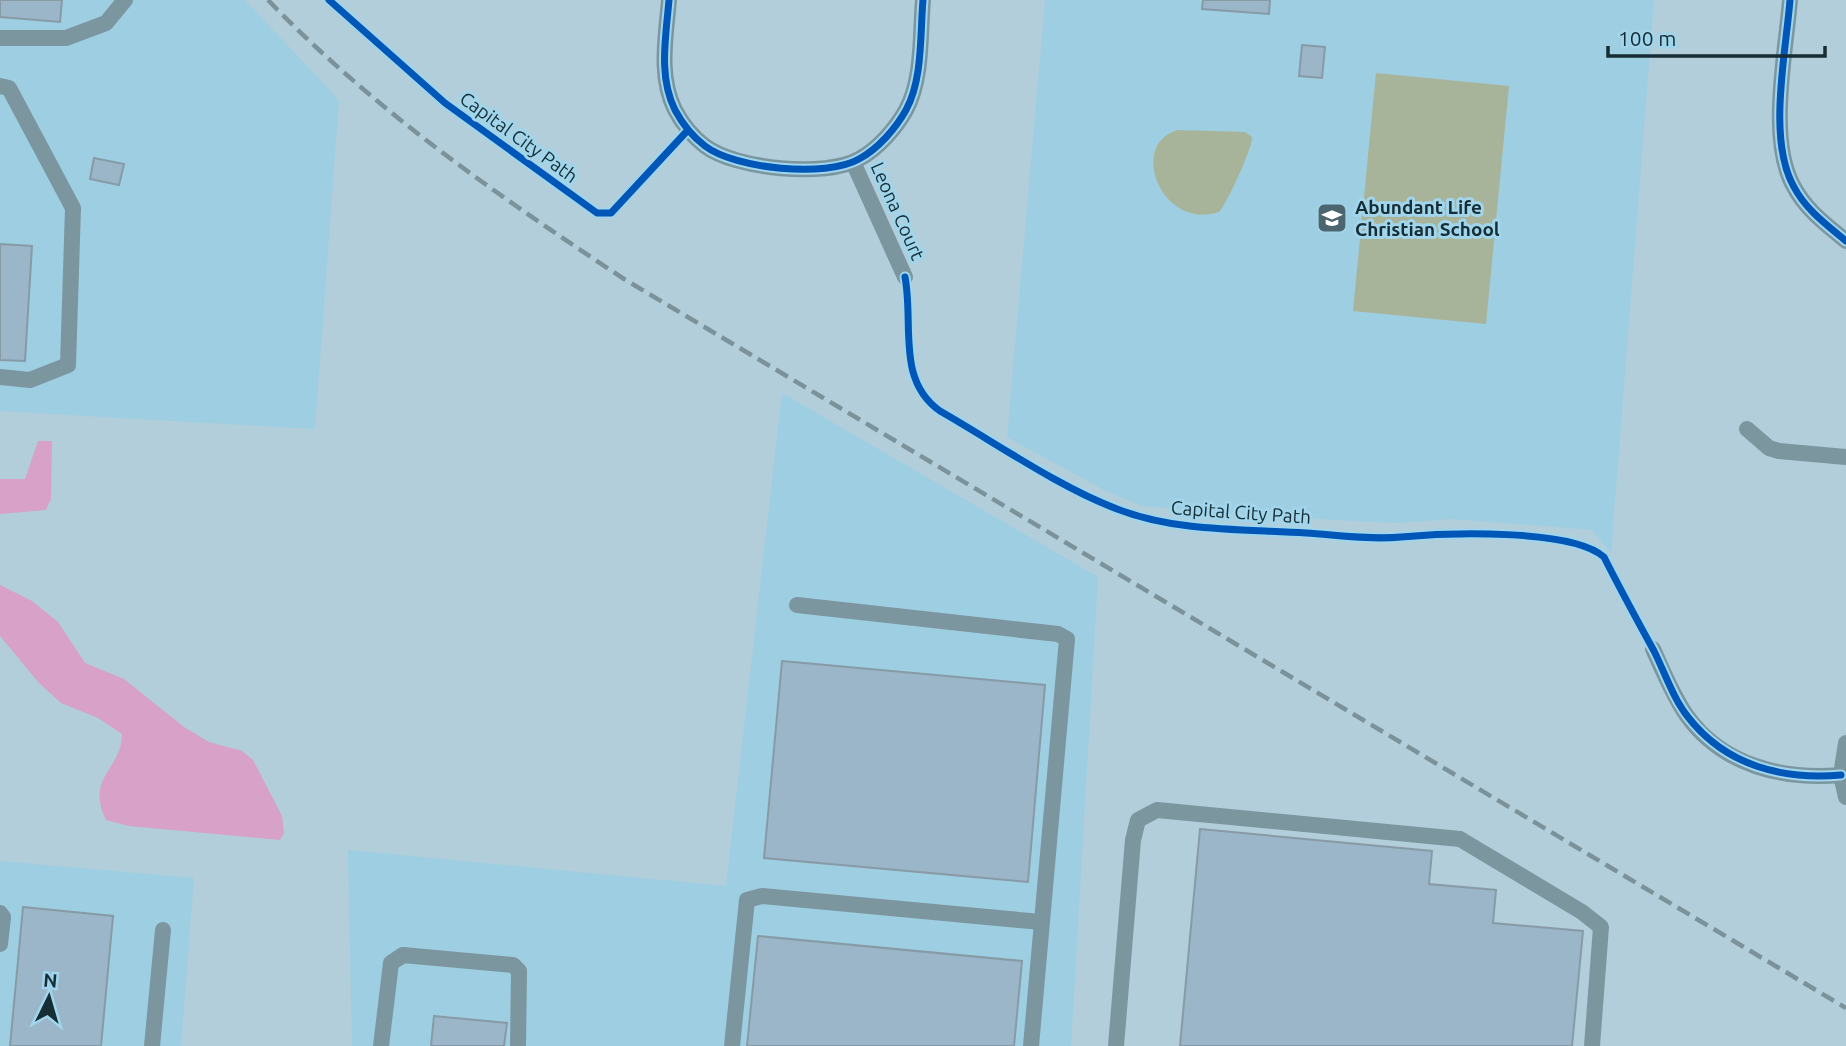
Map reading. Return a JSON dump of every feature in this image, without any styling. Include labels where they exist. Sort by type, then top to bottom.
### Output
[{"type":"street","points":[[0,38],[66,38],[106,23],[125,0]]},
{"type":"street","points":[[669,0],[664,59],[666,87],[688,130],[707,148],[736,160],[790,169],[816,169],[853,162],[884,140],[907,108],[916,79],[923,0]]},
{"type":"street","points":[[1790,0],[1781,127],[1782,153],[1793,186],[1811,212],[1846,241]]},
{"type":"street","points":[[0,86],[9,88],[73,208],[68,365],[30,380],[0,377]]},
{"type":"street","name":"Leona Court","points":[[853,162],[905,277]]},
{"type":"street","points":[[1747,429],[1769,448],[1779,451],[1846,457]]},
{"type":"street","points":[[797,605],[1058,634],[1068,639],[1031,1046]]},
{"type":"street","points":[[1653,649],[1688,717],[1727,752],[1760,768],[1782,774],[1805,778],[1841,775]]},
{"type":"street","points":[[1846,743],[1841,775],[1846,797]]},
{"type":"street","points":[[1116,1046],[1133,840],[1138,820],[1157,810],[1460,839],[1582,912],[1601,927],[1592,1046]]},
{"type":"street","points":[[732,1046],[747,900],[762,896],[1041,922]]},
{"type":"street","points":[[0,913],[3,917],[0,944]]},
{"type":"street","points":[[152,1046],[163,930]]},
{"type":"street","points":[[381,1046],[387,976],[390,964],[403,956],[513,965],[519,971],[518,1046]]},
{"type":"shaded area","points":[[0,0],[245,0],[339,100],[315,429],[0,411]]},
{"type":"shaded area","name":"Abundant Life Christian School","points":[[1045,0],[1654,0],[1611,553],[1592,530],[1453,519],[1397,523],[1334,520],[1142,506],[1106,491],[1007,437]]},
{"type":"shaded area","points":[[782,393],[1098,577],[1071,1046],[352,1046],[348,850],[726,886]]},
{"type":"shaded area","points":[[38,441],[52,441],[51,499],[46,510],[0,514],[0,479],[25,479]]},
{"type":"shaded area","points":[[0,585],[32,601],[58,622],[85,663],[124,679],[184,727],[209,742],[242,751],[253,760],[282,816],[284,833],[280,840],[129,826],[106,820],[100,793],[106,774],[117,756],[122,734],[98,718],[61,703],[39,683],[0,636]]},
{"type":"shaded area","points":[[0,861],[194,878],[181,1046],[0,1046]]},
{"type":"green space","points":[[1376,73],[1509,86],[1486,324],[1353,311]]},
{"type":"green space","points":[[1178,130],[1245,132],[1252,137],[1239,175],[1219,212],[1199,215],[1181,209],[1168,198],[1158,183],[1154,167],[1155,151],[1163,138]]},
{"type":"building","points":[[0,0],[62,0],[60,22],[0,17]]},
{"type":"building","points":[[1203,0],[1270,0],[1269,14],[1202,9]]},
{"type":"building","points":[[1302,45],[1325,47],[1322,78],[1299,76]]},
{"type":"building","points":[[94,158],[124,164],[119,185],[90,179]]},
{"type":"building","points":[[0,244],[32,246],[25,361],[0,360]]},
{"type":"building","points":[[782,661],[1045,685],[1028,882],[764,858]]},
{"type":"building","points":[[1200,829],[1432,851],[1429,884],[1496,890],[1493,923],[1583,931],[1572,1046],[1180,1046]]},
{"type":"building","points":[[23,907],[113,916],[101,1046],[10,1046]]},
{"type":"building","points":[[758,936],[1022,961],[1014,1046],[747,1046]]},
{"type":"building","points":[[434,1016],[507,1023],[504,1046],[431,1046]]},
{"type":"railway","points":[[268,0],[350,78],[438,149],[624,279],[1846,1008]]},
{"type":"cycle path","name":"Capital City Path","points":[[329,0],[445,103],[597,213],[611,213],[688,130]]},
{"type":"cycle path","points":[[669,0],[664,56],[666,84],[675,110],[688,130],[705,146],[719,154],[758,165],[804,169],[844,165],[859,159],[880,144],[897,124],[906,110],[915,85],[920,56],[923,0]]},
{"type":"cycle path","points":[[1790,0],[1780,95],[1781,145],[1786,168],[1805,203],[1817,217],[1846,241]]},
{"type":"cycle path","name":"Capital City Path","points":[[905,277],[912,368],[917,384],[926,398],[940,411],[1072,488],[1117,509],[1186,526],[1377,538],[1447,534],[1507,535],[1565,541],[1588,548],[1604,557],[1678,702],[1703,734],[1738,758],[1777,772],[1841,775]]},
{"type":"place","name":"Abundant Life Christian School","points":[[1332,218]]}]
